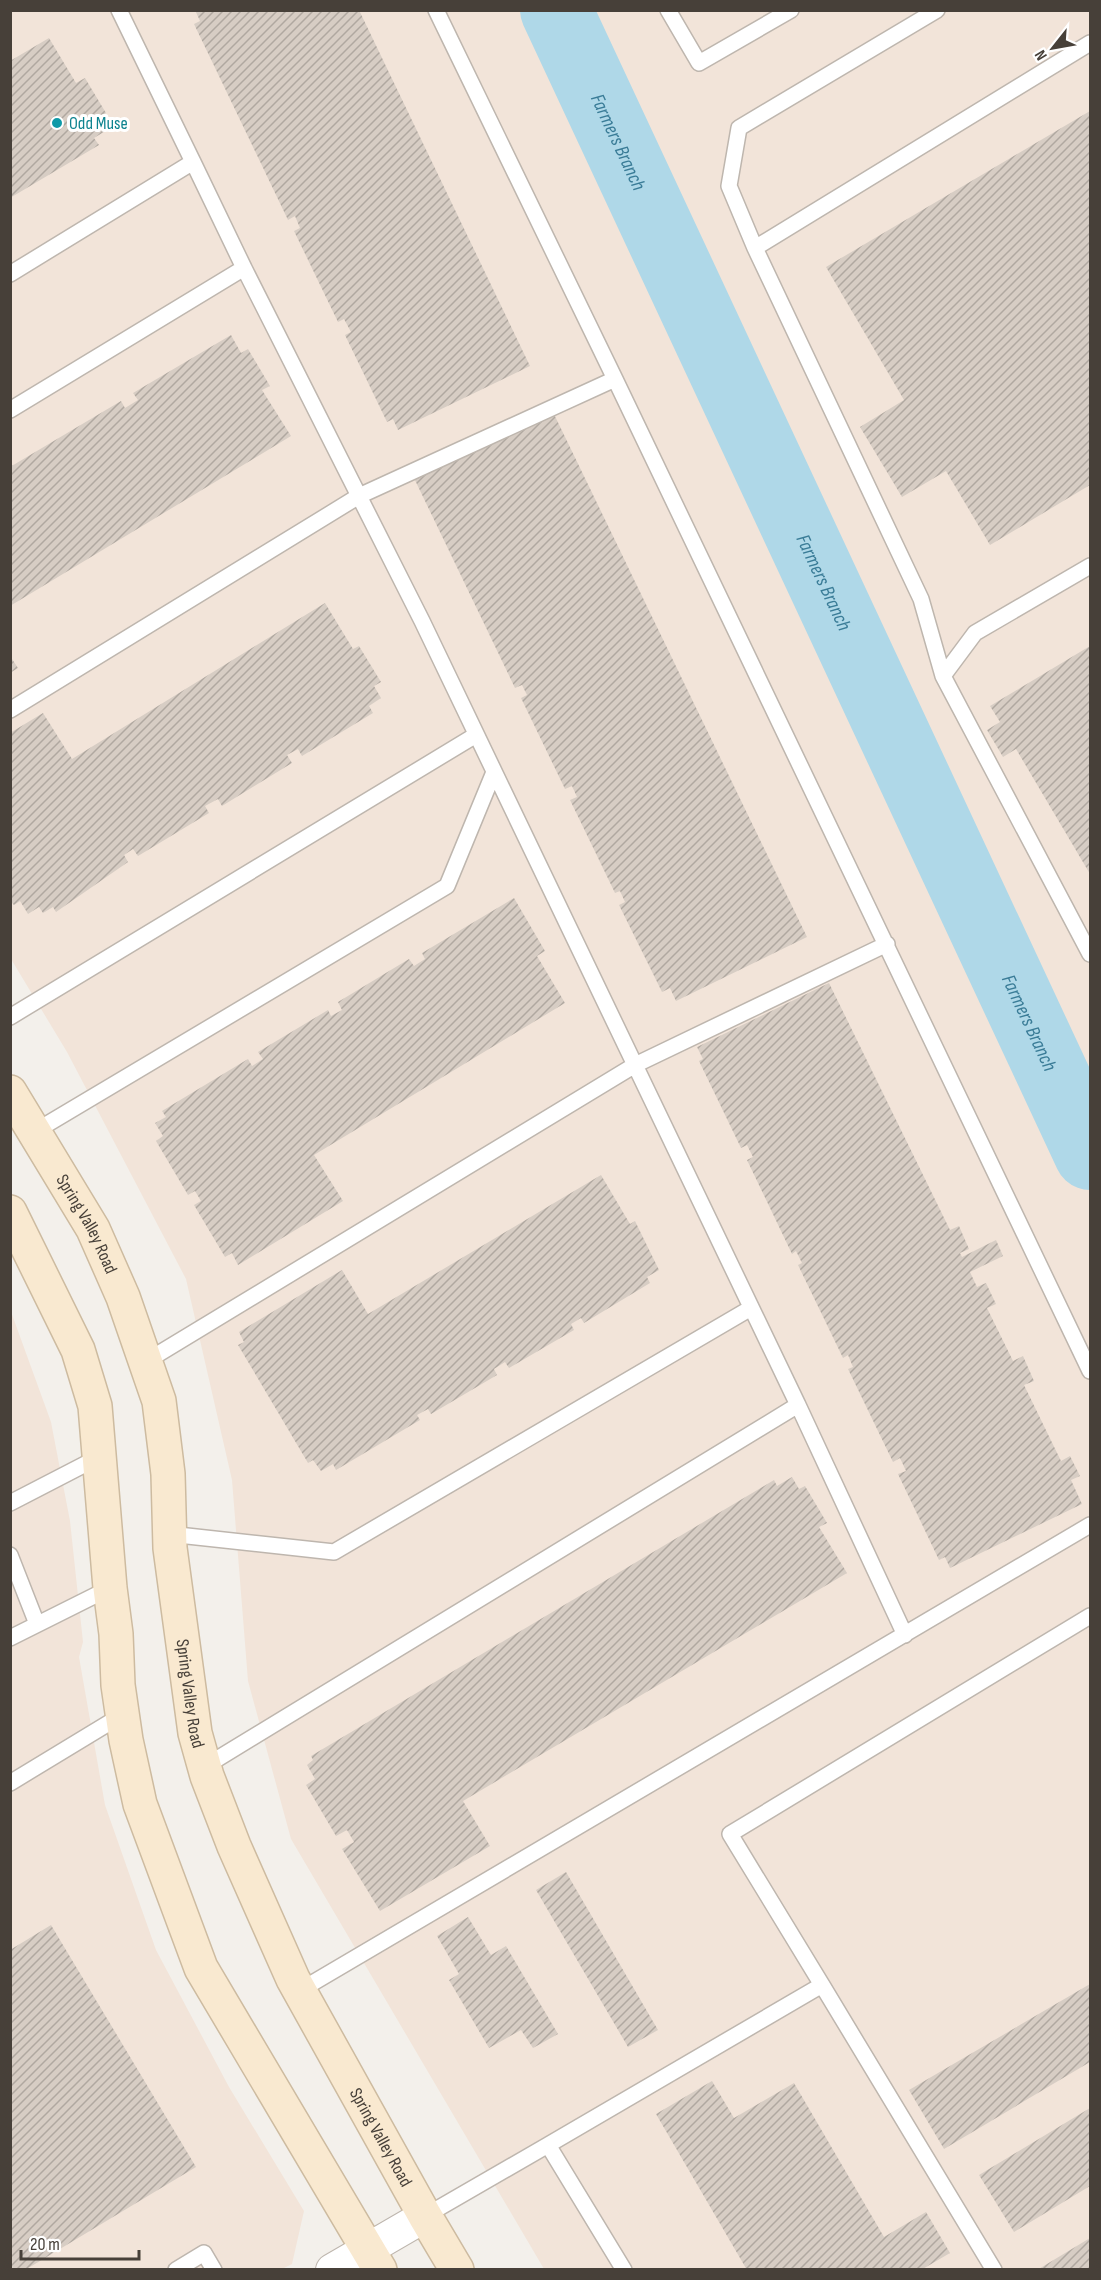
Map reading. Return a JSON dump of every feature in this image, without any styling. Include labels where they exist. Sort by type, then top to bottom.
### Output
[{"type":"main road","name":"Spring Valley Road","points":[[10,1092],[93,1229],[123,1297],[159,1401],[168,1474],[170,1548],[195,1733],[204,1767],[234,1846],[299,1991],[457,2270]]},
{"type":"main road","points":[[10,1212],[78,1350],[95,1406],[116,1635],[118,1685],[140,1804],[201,1968],[374,2259]]},
{"type":"street","points":[[332,2270],[374,2259],[425,2216]]},
{"type":"lane","points":[[119,10],[494,772],[798,1405],[905,1635]]},
{"type":"lane","points":[[435,10],[887,944],[1090,1371]]},
{"type":"lane","points":[[668,10],[699,63],[791,10]]},
{"type":"lane","points":[[937,10],[739,128],[729,186],[921,599],[944,676],[1090,954]]},
{"type":"lane","points":[[756,248],[1090,43]]},
{"type":"lane","points":[[10,274],[193,162]]},
{"type":"lane","points":[[10,410],[244,267]]},
{"type":"lane","points":[[10,710],[359,496],[615,379]]},
{"type":"lane","points":[[944,676],[975,633],[1090,566]]},
{"type":"lane","points":[[10,1017],[476,735]]},
{"type":"lane","points":[[34,1132],[447,886],[494,772]]},
{"type":"lane","points":[[146,1362],[635,1065],[887,944]]},
{"type":"lane","points":[[170,1534],[334,1552],[751,1308]]},
{"type":"lane","points":[[204,1767],[798,1405]]},
{"type":"lane","points":[[10,1503],[99,1457]]},
{"type":"lane","points":[[299,1991],[1090,1525]]},
{"type":"lane","points":[[10,1556],[37,1623]]},
{"type":"lane","points":[[10,1638],[110,1588]]},
{"type":"lane","points":[[994,2270],[730,1834],[1090,1616]]},
{"type":"lane","points":[[10,1783],[122,1715]]},
{"type":"lane","points":[[425,2216],[822,1985]]},
{"type":"lane","points":[[549,2145],[624,2270]]},
{"type":"lane","points":[[176,2270],[204,2253],[214,2270]]},
{"type":"shaded area","points":[[11,11],[1090,11],[1090,2269],[544,2269],[291,1839],[248,1681],[232,1480],[186,1279],[67,1052],[11,959]]},
{"type":"shaded area","points":[[10,1309],[51,1422],[70,1521],[83,1642],[79,1657],[105,1805],[156,1950],[229,2087],[304,2211],[292,2264],[282,2269],[11,2269]]},
{"type":"building","points":[[195,10],[359,10],[530,366],[398,430],[393,419],[387,422],[345,335],[351,332],[344,319],[338,322],[294,231],[300,228],[295,216],[288,220],[194,24],[200,21]]},
{"type":"building","name":"Odd Muse","points":[[49,38],[76,83],[85,78],[106,113],[99,117],[107,130],[94,138],[99,145],[10,198],[10,61]]},
{"type":"building","points":[[1090,111],[1090,485],[990,545],[946,471],[902,497],[860,427],[904,400],[826,267]]},
{"type":"building","points":[[231,335],[241,353],[248,349],[270,386],[262,390],[291,436],[10,606],[10,467],[121,401],[125,408],[138,400],[133,393]]},
{"type":"building","points":[[552,410],[807,937],[676,1001],[670,988],[662,992],[619,905],[625,902],[620,891],[615,893],[570,800],[577,797],[572,786],[565,789],[521,698],[527,695],[522,685],[515,688],[413,476]]},
{"type":"building","points":[[325,603],[353,649],[359,646],[381,682],[374,686],[381,698],[369,706],[373,713],[302,756],[298,749],[287,755],[292,763],[222,806],[218,799],[205,806],[209,813],[138,856],[133,849],[124,855],[128,862],[56,912],[53,907],[43,913],[39,907],[28,914],[20,901],[14,905],[10,901],[10,733],[43,713],[72,759]]},
{"type":"building","points":[[1090,646],[1090,874],[1016,749],[1003,757],[987,730],[1000,722],[990,706]]},
{"type":"building","points":[[10,656],[18,668],[10,673]]},
{"type":"building","points":[[514,898],[545,951],[537,956],[565,1003],[314,1155],[343,1201],[238,1265],[232,1253],[225,1257],[194,1205],[201,1201],[195,1191],[188,1195],[156,1141],[163,1136],[155,1123],[166,1117],[162,1111],[248,1059],[252,1066],[263,1059],[258,1052],[328,1010],[331,1016],[342,1010],[338,1002],[409,959],[414,966],[425,959],[422,953]]},
{"type":"building","points":[[829,983],[950,1230],[959,1226],[969,1249],[960,1253],[962,1257],[996,1240],[1003,1256],[970,1272],[977,1287],[986,1283],[996,1304],[987,1308],[1013,1361],[1023,1356],[1034,1381],[1024,1385],[1061,1461],[1070,1456],[1080,1476],[1071,1480],[1082,1504],[950,1568],[945,1557],[939,1560],[898,1474],[906,1471],[900,1458],[893,1462],[848,1369],[853,1367],[848,1355],[843,1358],[798,1265],[802,1263],[796,1251],[792,1254],[747,1160],[753,1157],[747,1145],[741,1148],[699,1061],[703,1059],[697,1047]]},
{"type":"building","points":[[601,1175],[630,1224],[635,1221],[659,1270],[647,1277],[650,1283],[584,1323],[581,1318],[571,1324],[574,1330],[509,1368],[505,1362],[494,1369],[497,1375],[431,1414],[428,1409],[417,1415],[420,1420],[336,1470],[333,1464],[321,1471],[313,1460],[308,1463],[238,1345],[244,1342],[239,1332],[342,1270],[368,1314]]},
{"type":"building","points":[[792,1477],[799,1489],[805,1486],[827,1523],[819,1527],[847,1573],[463,1801],[490,1846],[380,1911],[342,1849],[354,1842],[347,1830],[336,1836],[306,1785],[315,1779],[307,1765],[313,1760],[311,1756],[774,1480],[777,1486]]},
{"type":"building","points":[[566,1872],[658,2030],[628,2047],[536,1890]]},
{"type":"building","points":[[468,1917],[491,1955],[506,1946],[558,2034],[533,2048],[521,2030],[489,2048],[449,1980],[459,1974],[437,1936]]},
{"type":"building","points":[[51,1925],[196,2167],[25,2270],[10,2270],[10,1950]]},
{"type":"building","points":[[1090,1984],[1090,2062],[944,2149],[909,2090]]},
{"type":"building","points":[[712,2081],[734,2118],[794,2083],[884,2237],[926,2212],[950,2253],[921,2270],[747,2270],[656,2114]]},
{"type":"building","points":[[1090,2108],[1090,2186],[1014,2232],[979,2175]]},
{"type":"building","points":[[1090,2238],[1090,2270],[1037,2270]]},
{"type":"waterway","name":"Farmers Branch","points":[[556,10],[1090,1154]]},
{"type":"place","name":"Odd Muse","points":[[57,123]]}]
